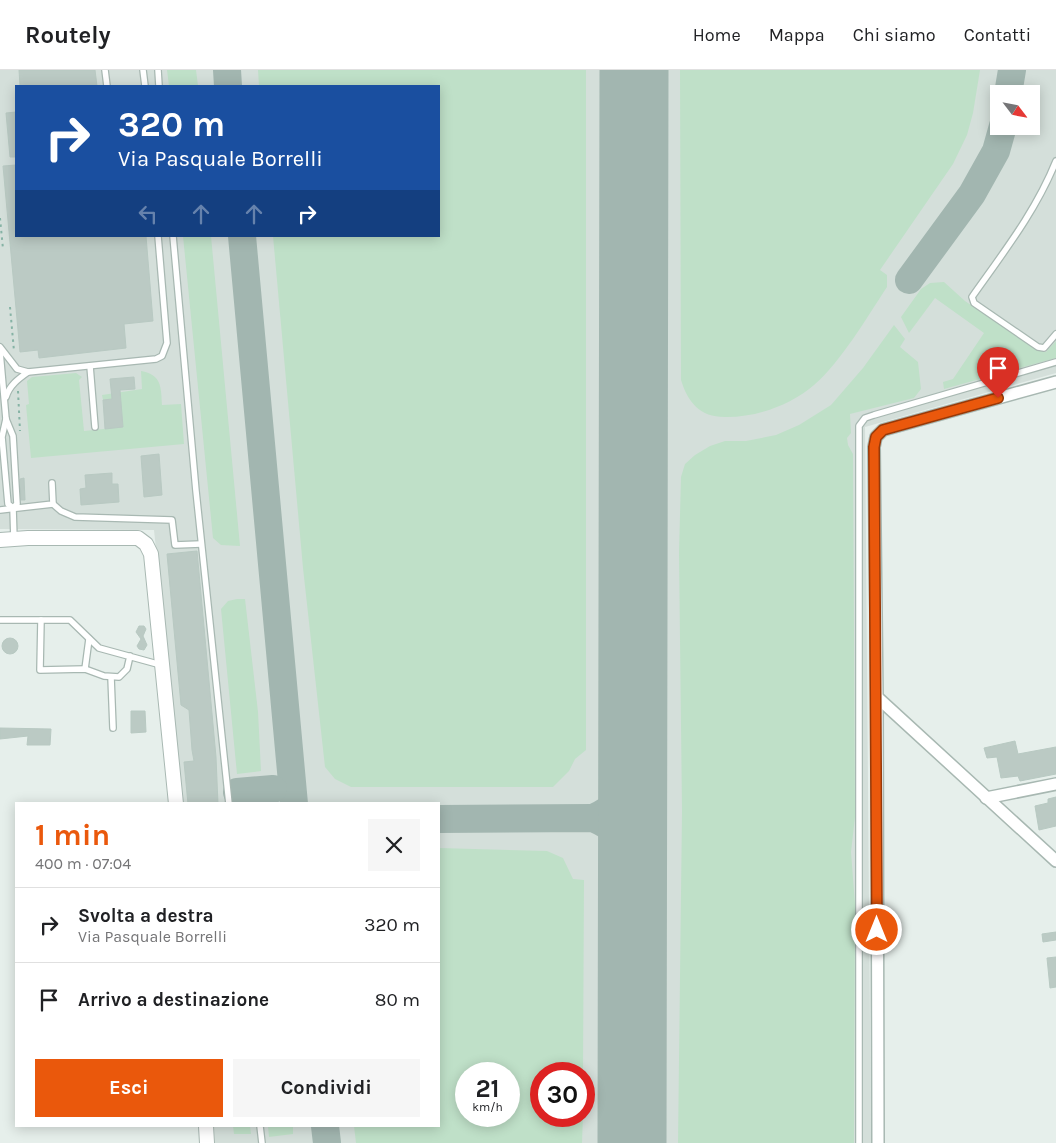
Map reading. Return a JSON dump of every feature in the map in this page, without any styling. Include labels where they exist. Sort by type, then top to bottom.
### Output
[{"type":"street","points":[[878,1143],[874,447],[876,437],[883,430],[1056,382]]},
{"type":"street","points":[[7,540],[138,538],[146,544],[151,554],[176,802]]},
{"type":"street","points":[[876,697],[1056,861]]},
{"type":"street","points":[[986,798],[1056,784]]},
{"type":"street","points":[[206,1127],[208,1143]]},
{"type":"lane","points":[[105,70],[107,85]]},
{"type":"lane","points":[[143,70],[145,85]]},
{"type":"lane","points":[[158,70],[159,85]]},
{"type":"lane","points":[[1056,161],[1033,209],[972,297],[974,303],[1041,348],[1048,346],[1056,334]]},
{"type":"lane","points":[[0,347],[18,369],[28,372],[156,359],[162,356],[167,343],[158,237]]},
{"type":"lane","points":[[173,237],[201,544],[229,802]]},
{"type":"lane","points":[[0,352],[6,420],[13,436],[17,504],[13,508],[7,540]]},
{"type":"lane","points":[[859,1143],[859,426],[865,418],[874,415],[1056,362]]},
{"type":"lane","points":[[90,366],[95,427]]},
{"type":"lane","points":[[4,402],[8,390],[17,379],[28,372]]},
{"type":"lane","points":[[6,420],[2,437],[8,504],[13,508]]},
{"type":"lane","points":[[52,484],[53,504],[61,511],[75,517],[172,520],[175,545],[201,544]]},
{"type":"lane","points":[[0,510],[53,504]]},
{"type":"lane","points":[[0,620],[70,620],[99,648],[161,665]]},
{"type":"lane","points":[[40,620],[40,670],[85,669],[104,676],[119,677],[127,670],[130,656]]},
{"type":"lane","points":[[85,669],[89,639]]},
{"type":"lane","points":[[111,677],[113,728]]},
{"type":"lane","points":[[260,1127],[262,1143]]},
{"type":"path","points":[[0,218],[3,249]]},
{"type":"shaded area","points":[[0,70],[1056,70],[1056,373],[865,427],[871,1143],[215,1143],[214,1127],[440,1127],[440,802],[183,802],[154,530],[0,529]]},
{"type":"green space","points":[[167,70],[196,70],[198,85],[169,85]]},
{"type":"green space","points":[[258,70],[586,70],[586,750],[575,759],[569,771],[553,787],[351,787],[335,779],[325,767],[303,568],[273,237],[440,237],[440,85],[259,85]]},
{"type":"green space","points":[[680,70],[980,70],[973,113],[967,135],[953,164],[880,270],[887,275],[887,287],[844,352],[824,375],[805,392],[784,404],[750,415],[718,417],[703,412],[687,396],[681,380]]},
{"type":"green space","points":[[183,237],[211,237],[240,546],[221,545],[213,538]]},
{"type":"green space","points":[[944,282],[965,301],[1035,349],[1046,352],[1056,341],[1056,358],[944,389],[943,382],[953,379],[984,333],[935,298],[909,333],[901,317],[921,289],[930,283]]},
{"type":"green space","points":[[894,325],[905,339],[900,347],[918,362],[921,389],[914,398],[850,414],[851,433],[847,438],[848,445],[853,454],[855,817],[851,852],[855,904],[854,1143],[678,1143],[682,811],[679,553],[681,477],[685,464],[710,446],[725,441],[746,441],[776,435],[799,425],[831,405],[863,368]]},
{"type":"green space","points":[[141,371],[153,375],[157,379],[162,405],[181,404],[184,444],[31,458],[26,405],[29,404],[27,381],[32,377],[76,373],[82,377],[79,380],[84,431],[123,427],[120,398],[103,400],[102,395],[142,389]]},
{"type":"green space","points":[[245,599],[258,712],[261,771],[237,774],[221,609],[228,601]]},
{"type":"green space","points":[[440,848],[547,851],[563,858],[573,879],[584,880],[583,1062],[530,1062],[530,1127],[583,1127],[582,1143],[356,1143],[354,1127],[440,1127]]},
{"type":"green space","points":[[233,1127],[250,1127],[251,1134],[234,1134]]},
{"type":"green space","points":[[268,1127],[293,1127],[293,1134],[269,1137]]},
{"type":"building","points":[[19,70],[95,70],[97,85],[20,85]]},
{"type":"building","points":[[15,112],[15,157],[10,157],[6,113]]},
{"type":"building","points":[[15,165],[15,237],[146,237],[153,321],[124,324],[126,348],[39,358],[38,350],[20,352],[3,166]]},
{"type":"building","points":[[134,377],[135,389],[120,390],[123,427],[105,429],[103,400],[112,399],[110,379]]},
{"type":"building","points":[[159,454],[162,495],[144,497],[141,456]]},
{"type":"building","points":[[112,473],[112,484],[118,484],[119,502],[81,505],[80,489],[86,488],[85,475]]},
{"type":"building","points":[[24,478],[25,500],[21,500],[20,479]]},
{"type":"building","points":[[197,551],[216,757],[218,802],[188,802],[184,762],[194,761],[189,710],[181,705],[167,554]]},
{"type":"building","points":[[139,626],[144,626],[146,629],[143,636],[147,645],[144,650],[139,649],[137,646],[141,639],[136,632]]},
{"type":"building","points":[[10,638],[18,646],[10,654],[2,646]]},
{"type":"building","points":[[131,711],[145,711],[146,732],[131,733]]},
{"type":"building","points":[[0,728],[51,729],[50,745],[27,745],[28,736],[0,739]]},
{"type":"building","points":[[1015,741],[1018,754],[1056,747],[1056,774],[1020,781],[1018,776],[1001,778],[997,757],[987,758],[984,748]]},
{"type":"building","points":[[1056,797],[1056,826],[1039,830],[1035,806],[1048,803],[1048,799]]},
{"type":"building","points":[[1056,932],[1056,940],[1043,942],[1042,934]]},
{"type":"building","points":[[1056,957],[1056,987],[1050,988],[1047,958]]},
{"type":"taxiway","points":[[227,70],[228,85]]},
{"type":"taxiway","points":[[1010,85],[1012,70]]},
{"type":"taxiway","points":[[909,280],[972,194],[996,151],[1000,135]]},
{"type":"taxiway","points":[[242,237],[294,802]]},
{"type":"taxiway","points":[[593,818],[610,809],[620,798],[633,767]]},
{"type":"taxiway","points":[[237,792],[273,789]]},
{"type":"taxiway","points":[[440,819],[593,818],[610,827],[620,836],[633,866]]},
{"type":"taxiway","points":[[325,1127],[327,1143]]},
{"type":"runway","points":[[632,1143],[634,70]]},
{"type":"route","points":[[877,930],[874,447],[876,437],[883,430],[998,398]]}]
